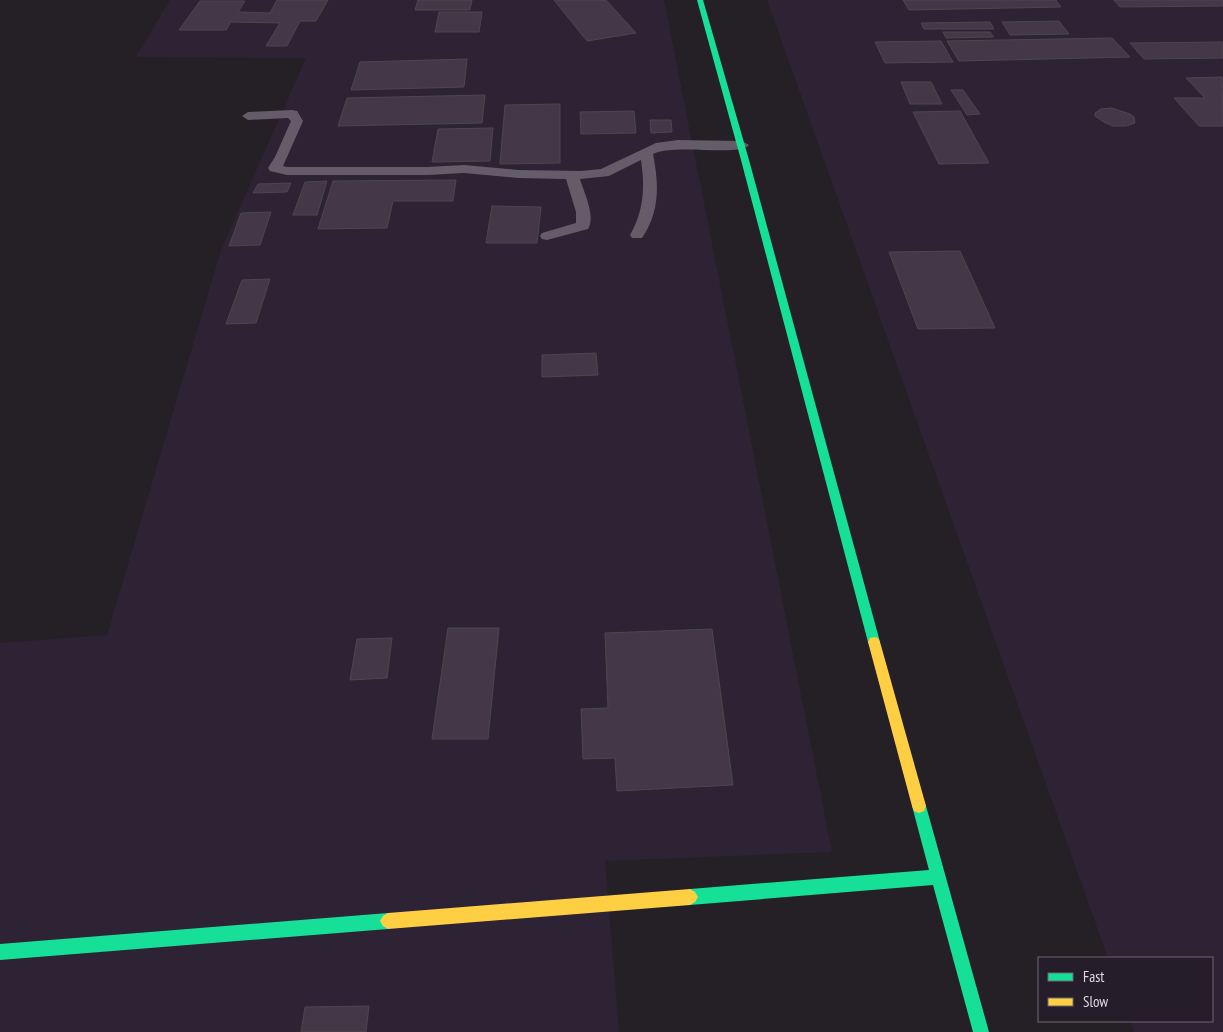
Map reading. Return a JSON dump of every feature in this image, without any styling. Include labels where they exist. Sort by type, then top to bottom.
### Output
[{"type":"street","points":[[700,0],[742,145],[823,458],[981,1032]]},
{"type":"street","points":[[0,952],[937,877]]},
{"type":"lane","points":[[248,116],[292,114],[297,121],[282,157],[274,168],[287,171],[426,171],[464,169],[518,174],[572,175],[604,173],[656,147],[678,144],[742,145]]},
{"type":"lane","points":[[637,235],[647,219],[650,204],[652,182],[646,152]]},
{"type":"lane","points":[[547,236],[582,226],[583,212],[572,175]]},
{"type":"shaded area","points":[[170,0],[664,0],[832,852],[605,861],[619,1032],[0,1032],[0,643],[107,635],[221,250],[306,58],[136,57]]},
{"type":"shaded area","points":[[767,0],[1223,0],[1223,1032],[1134,1032],[1130,1022],[1213,1022],[1213,957],[1108,957]]},
{"type":"building","points":[[277,0],[328,0],[316,21],[300,21],[287,46],[266,46],[280,23],[231,22],[226,30],[179,30],[200,1],[245,1],[238,12],[270,13]]},
{"type":"building","points":[[418,0],[472,0],[470,10],[415,10]]},
{"type":"building","points":[[554,0],[606,0],[636,33],[587,41]]},
{"type":"building","points":[[903,0],[1056,0],[1061,7],[909,10]]},
{"type":"building","points":[[1114,0],[1223,0],[1223,6],[1120,7]]},
{"type":"building","points":[[439,12],[482,12],[479,32],[435,32]]},
{"type":"building","points":[[1059,21],[1069,34],[1010,35],[1002,22]]},
{"type":"building","points":[[990,22],[994,29],[924,29],[921,23]]},
{"type":"building","points":[[943,32],[990,32],[994,37],[946,38]]},
{"type":"building","points":[[1112,38],[1130,57],[959,61],[947,41]]},
{"type":"building","points":[[941,41],[953,62],[885,63],[875,42]]},
{"type":"building","points":[[1223,42],[1223,58],[1144,59],[1130,43]]},
{"type":"building","points":[[467,59],[464,87],[351,90],[360,62]]},
{"type":"building","points":[[1222,77],[1223,126],[1199,126],[1174,98],[1205,98],[1186,78]]},
{"type":"building","points":[[901,82],[931,82],[942,104],[910,104]]},
{"type":"building","points":[[951,90],[963,90],[980,114],[967,115]]},
{"type":"building","points":[[485,95],[482,123],[338,126],[347,98]]},
{"type":"building","points":[[560,104],[560,163],[500,164],[505,105]]},
{"type":"building","points":[[1112,108],[1130,114],[1134,117],[1135,123],[1126,126],[1113,126],[1095,116],[1095,113],[1101,109]]},
{"type":"building","points":[[634,111],[636,133],[581,134],[580,112]]},
{"type":"building","points":[[960,111],[989,163],[939,164],[913,112]]},
{"type":"building","points":[[650,120],[671,120],[672,132],[651,133]]},
{"type":"building","points":[[493,128],[490,161],[432,162],[438,129]]},
{"type":"building","points":[[456,180],[453,201],[393,201],[387,228],[318,229],[333,181]]},
{"type":"building","points":[[327,181],[317,215],[293,215],[305,182]]},
{"type":"building","points":[[291,183],[287,192],[253,193],[258,184]]},
{"type":"building","points":[[492,206],[541,207],[537,243],[486,243]]},
{"type":"building","points":[[271,212],[260,245],[229,246],[241,213]]},
{"type":"building","points":[[960,251],[995,328],[918,329],[889,252]]},
{"type":"building","points":[[270,279],[256,323],[226,324],[242,280]]},
{"type":"building","points":[[596,353],[598,375],[542,377],[542,355]]},
{"type":"building","points":[[448,628],[499,628],[488,739],[432,739]]},
{"type":"building","points":[[712,629],[733,785],[617,791],[615,758],[583,759],[581,709],[608,708],[605,633]]},
{"type":"building","points":[[392,638],[387,678],[350,680],[357,639]]},
{"type":"building","points":[[369,1006],[366,1032],[301,1032],[305,1007]]},
{"type":"traffic: fast","points":[[700,0],[745,160],[874,642]]},
{"type":"traffic: fast","points":[[919,806],[981,1032]]},
{"type":"traffic: fast","points":[[690,897],[937,877]]},
{"type":"traffic: fast","points":[[0,952],[388,921]]},
{"type":"traffic: slow","points":[[874,642],[919,806]]},
{"type":"traffic: slow","points":[[388,921],[690,897]]}]
